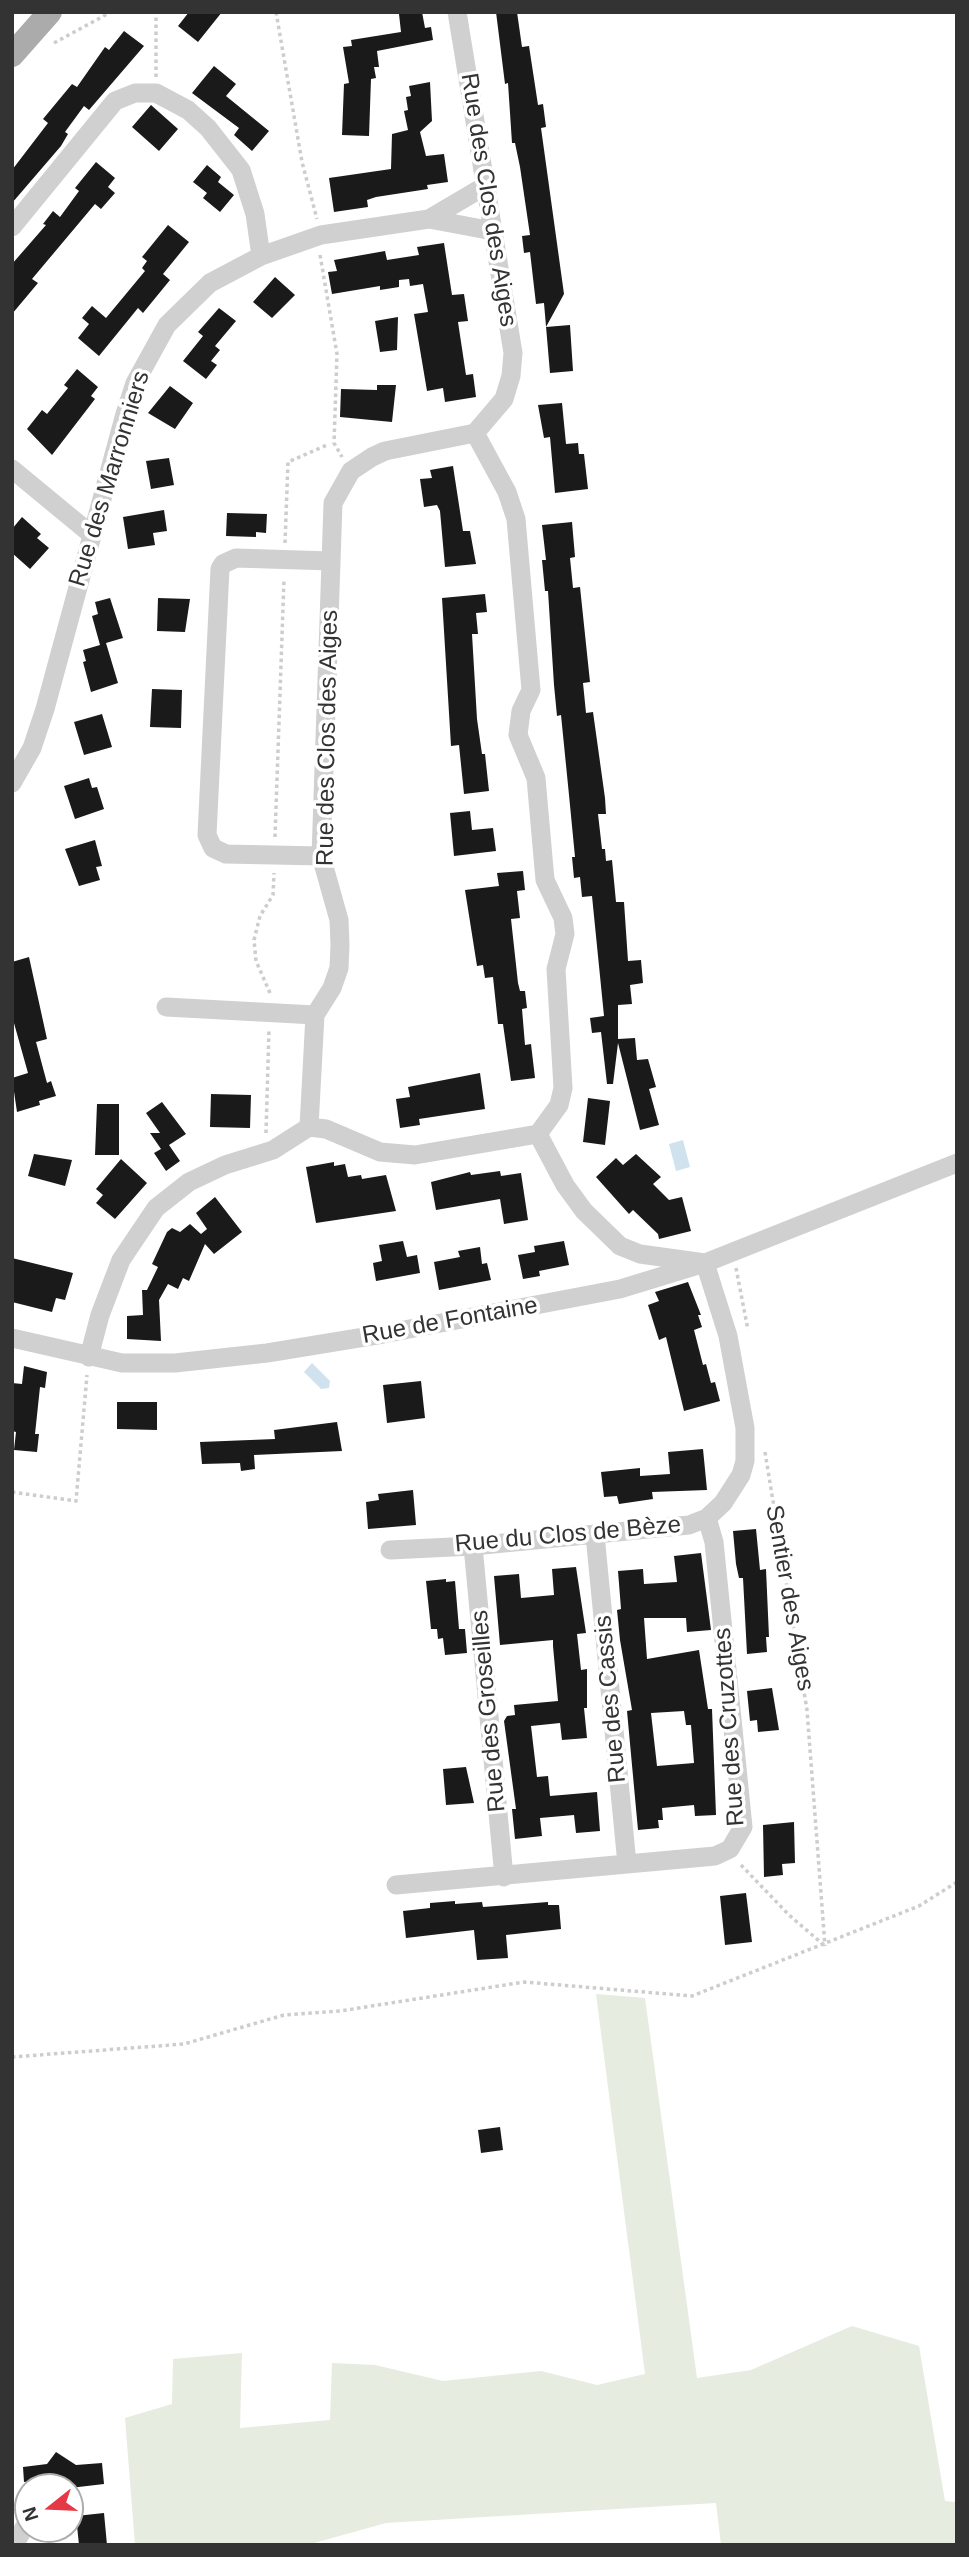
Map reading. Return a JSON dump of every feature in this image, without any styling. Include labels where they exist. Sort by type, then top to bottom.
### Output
[{"type":"main road","points":[[12,55],[50,12]]},
{"type":"street","name":"Rue des Clos des Aiges","points":[[309,1126],[315,1015],[332,988],[339,968],[340,945],[339,920],[321,856],[333,503],[351,471],[385,451],[475,433],[503,399],[511,376],[513,353],[457,12]]},
{"type":"street","points":[[12,227],[115,101],[135,93],[156,93],[188,110],[208,128],[241,170],[256,214],[261,256]]},
{"type":"street","points":[[429,219],[485,186]]},
{"type":"street","points":[[429,219],[493,232]]},
{"type":"street","name":"Rue des Marronniers","points":[[13,781],[32,748],[45,709],[125,414],[149,353],[167,326],[190,300],[210,283],[261,256],[321,235],[429,219]]},
{"type":"street","points":[[89,1357],[100,1315],[121,1259],[156,1208],[197,1178],[225,1165],[273,1150],[309,1126],[326,1129],[393,1155],[415,1156],[538,1134],[549,1123],[563,1088],[556,969],[565,934],[563,918],[545,880],[536,778],[518,735],[521,711],[531,690],[516,519],[507,492],[475,433]]},
{"type":"street","points":[[12,470],[92,535]]},
{"type":"street","points":[[321,856],[219,852],[207,835],[220,569],[223,564],[236,558],[331,561]]},
{"type":"street","points":[[166,1007],[315,1015]]},
{"type":"street","points":[[538,1134],[565,1185],[584,1211],[620,1246],[640,1254],[705,1263]]},
{"type":"street","name":"Rue de Fontaine","points":[[12,1338],[122,1363],[175,1363],[267,1353],[599,1294],[705,1263],[949,1166]]},
{"type":"street","name":"Rue du Clos de Bèze","points":[[390,1550],[595,1535],[689,1525],[707,1518],[723,1503],[741,1475],[746,1445],[728,1336],[705,1263]]},
{"type":"street","name":"Rue des Cruzottes","points":[[396,1885],[715,1856],[730,1849],[743,1827],[715,1542],[707,1518]]},
{"type":"street","name":"Rue des Cassis","points":[[595,1535],[627,1864]]},
{"type":"street","name":"Rue des Groseilles","points":[[473,1546],[504,1877]]},
{"type":"path","points":[[54,43],[111,12]]},
{"type":"path","points":[[156,12],[156,93]]},
{"type":"path","points":[[273,1150],[266,1138],[270,988],[256,961],[254,940],[256,926],[272,895],[275,855],[288,462],[327,445]]},
{"type":"path","points":[[731,1253],[748,1331]]},
{"type":"path","points":[[12,1492],[76,1501],[79,1434],[89,1357]]},
{"type":"path","name":"Sentier des Aiges","points":[[764,1442],[807,1710],[825,1946]]},
{"type":"path","points":[[730,1849],[779,1905],[825,1946]]},
{"type":"path","points":[[12,2057],[184,2044],[284,2015],[340,2011],[524,1982],[692,1996],[825,1946],[919,1906],[957,1882]]},
{"type":"shaded area","points":[[596,1994],[645,1998],[697,2378],[751,2370],[852,2326],[919,2346],[945,2501],[957,2502],[957,2545],[721,2545],[716,2503],[386,2523],[307,2545],[135,2545],[125,2418],[172,2404],[173,2359],[242,2353],[240,2428],[330,2420],[332,2363],[375,2365],[443,2381],[541,2371],[597,2385],[645,2374]]},
{"type":"water","points":[[683,1140],[690,1167],[676,1171],[669,1144]]},
{"type":"water","points":[[312,1363],[330,1381],[329,1388],[321,1389],[304,1372]]},
{"type":"building","points":[[189,12],[222,12],[198,42],[178,26]]},
{"type":"building","points":[[422,12],[425,28],[431,27],[433,40],[377,51],[379,67],[374,67],[376,78],[371,79],[369,136],[342,135],[344,84],[349,83],[343,47],[352,46],[351,40],[401,32],[399,14]]},
{"type":"building","points":[[496,12],[517,12],[522,47],[529,46],[538,105],[543,104],[546,127],[541,128],[564,294],[546,327],[544,303],[536,304],[530,252],[524,253],[522,236],[530,235],[520,167],[515,143],[512,143],[508,83],[505,84]]},
{"type":"building","points":[[124,31],[144,46],[89,110],[84,106],[65,132],[68,134],[61,146],[12,203],[12,170],[48,123],[43,119],[72,84],[77,87],[105,47],[109,50]]},
{"type":"building","points":[[214,66],[236,84],[226,96],[269,131],[252,151],[234,135],[239,128],[192,93]]},
{"type":"building","points":[[430,82],[432,121],[420,132],[426,156],[444,154],[448,182],[427,185],[428,189],[376,197],[367,200],[368,207],[334,212],[329,178],[391,169],[392,134],[408,130],[404,111],[408,110],[406,97],[411,96],[409,86]]},
{"type":"building","points":[[151,105],[178,129],[159,151],[132,127]]},
{"type":"building","points":[[96,162],[115,178],[108,187],[115,193],[101,209],[95,204],[32,279],[38,283],[12,314],[12,264],[46,225],[43,224],[53,211],[60,217],[79,191],[75,188]]},
{"type":"building","points":[[207,165],[221,177],[218,182],[234,195],[220,212],[203,198],[207,193],[193,182]]},
{"type":"building","points":[[168,225],[189,242],[163,274],[170,280],[143,313],[138,308],[99,356],[78,338],[89,324],[82,318],[92,306],[106,318],[145,271],[142,268],[147,261],[142,257]]},
{"type":"building","points":[[444,243],[452,295],[464,294],[468,321],[458,322],[466,375],[473,374],[476,397],[445,402],[443,388],[427,391],[414,314],[428,312],[423,284],[410,286],[409,279],[399,280],[399,287],[380,290],[380,286],[332,294],[328,272],[337,271],[334,260],[385,251],[387,260],[419,255],[417,247]]},
{"type":"building","points":[[275,277],[295,295],[272,318],[253,302]]},
{"type":"building","points":[[219,308],[236,321],[215,346],[220,350],[211,361],[217,365],[206,379],[183,361],[203,336],[198,332]]},
{"type":"building","points":[[398,317],[397,350],[380,352],[375,321]]},
{"type":"building","points":[[570,325],[573,371],[550,373],[546,327]]},
{"type":"building","points":[[77,369],[98,387],[91,396],[95,399],[52,455],[27,429],[42,410],[47,414],[68,388],[64,385]]},
{"type":"building","points":[[377,385],[396,385],[392,422],[340,417],[341,389],[377,390]]},
{"type":"building","points":[[170,386],[193,403],[175,429],[148,413]]},
{"type":"building","points":[[562,403],[566,444],[578,443],[579,454],[584,454],[588,489],[555,493],[550,437],[544,438],[538,405]]},
{"type":"building","points":[[169,458],[174,485],[151,489],[146,461]]},
{"type":"building","points":[[453,466],[463,531],[470,531],[476,564],[445,567],[440,511],[437,505],[424,507],[420,479],[432,478],[430,470]]},
{"type":"building","points":[[164,510],[167,531],[153,533],[155,545],[128,549],[123,517]]},
{"type":"building","points":[[227,513],[267,514],[266,533],[256,532],[256,537],[226,536]]},
{"type":"building","points":[[22,517],[41,534],[37,538],[49,548],[30,569],[12,553],[12,529]]},
{"type":"building","points":[[572,522],[575,557],[570,558],[573,588],[580,587],[590,682],[583,683],[586,713],[593,712],[605,798],[606,814],[598,814],[602,849],[605,849],[606,861],[612,860],[616,902],[624,902],[628,961],[641,960],[643,983],[630,985],[632,1004],[618,1005],[618,1039],[635,1038],[637,1060],[648,1059],[656,1087],[649,1089],[659,1125],[640,1130],[618,1043],[613,1084],[607,1084],[601,1032],[592,1033],[590,1018],[604,1016],[592,896],[582,897],[580,877],[574,878],[572,857],[575,857],[561,715],[557,716],[548,591],[545,591],[542,560],[546,560],[542,525]]},
{"type":"building","points":[[485,594],[487,612],[476,613],[478,634],[472,634],[477,719],[482,754],[485,754],[489,791],[464,794],[459,745],[451,746],[442,598]]},
{"type":"building","points":[[110,598],[123,638],[106,643],[118,683],[91,692],[83,662],[86,661],[83,650],[100,645],[92,616],[98,614],[95,602]]},
{"type":"building","points":[[158,598],[190,599],[185,632],[157,631]]},
{"type":"building","points":[[152,689],[182,690],[181,728],[150,727]]},
{"type":"building","points":[[102,714],[112,747],[84,755],[74,722]]},
{"type":"building","points":[[89,778],[92,788],[97,787],[104,809],[75,819],[64,786]]},
{"type":"building","points":[[470,811],[472,830],[493,828],[496,851],[454,856],[450,813]]},
{"type":"building","points":[[95,840],[102,866],[96,867],[100,880],[79,886],[65,849]]},
{"type":"building","points":[[523,871],[525,890],[517,891],[520,918],[511,919],[518,983],[520,991],[525,991],[527,1008],[522,1009],[525,1045],[531,1044],[535,1078],[511,1081],[503,1024],[498,1024],[493,977],[485,978],[483,965],[477,966],[465,890],[499,886],[497,873]]},
{"type":"building","points":[[29,957],[47,1039],[36,1042],[47,1083],[51,1081],[56,1096],[39,1101],[40,1105],[17,1112],[12,1078],[28,1073],[12,1016],[12,962]]},
{"type":"building","points":[[480,1073],[485,1109],[419,1119],[420,1125],[400,1128],[396,1099],[410,1097],[408,1087]]},
{"type":"building","points":[[211,1094],[251,1095],[250,1128],[210,1127]]},
{"type":"building","points":[[588,1098],[610,1101],[605,1145],[583,1142]]},
{"type":"building","points":[[162,1102],[186,1134],[169,1145],[180,1161],[166,1171],[154,1153],[161,1149],[150,1133],[160,1133],[146,1113]]},
{"type":"building","points":[[97,1104],[119,1104],[119,1155],[95,1155]]},
{"type":"building","points":[[34,1154],[72,1160],[65,1186],[28,1176]]},
{"type":"building","points":[[636,1154],[661,1177],[653,1184],[669,1200],[682,1197],[691,1231],[659,1239],[658,1234],[633,1210],[629,1214],[596,1177],[616,1158],[623,1165]]},
{"type":"building","points":[[121,1159],[147,1183],[115,1219],[96,1203],[103,1195],[96,1189]]},
{"type":"building","points":[[334,1162],[334,1166],[345,1164],[348,1177],[361,1175],[362,1179],[386,1175],[396,1211],[316,1223],[306,1167]]},
{"type":"building","points":[[500,1171],[501,1176],[521,1173],[528,1220],[504,1224],[500,1199],[436,1210],[431,1182],[470,1172],[471,1175]]},
{"type":"building","points":[[215,1197],[242,1232],[214,1254],[205,1244],[189,1281],[183,1278],[178,1289],[168,1284],[159,1300],[161,1341],[127,1339],[127,1316],[143,1315],[142,1290],[147,1290],[158,1267],[152,1264],[167,1232],[172,1228],[180,1232],[190,1224],[201,1234],[207,1229],[196,1213]]},
{"type":"building","points":[[403,1241],[407,1257],[417,1255],[420,1273],[376,1281],[373,1263],[382,1261],[379,1245]]},
{"type":"building","points":[[564,1241],[569,1265],[539,1271],[540,1276],[523,1279],[518,1255],[535,1252],[534,1246]]},
{"type":"building","points":[[480,1247],[482,1264],[487,1263],[491,1280],[439,1290],[434,1262],[460,1257],[458,1251]]},
{"type":"building","points":[[12,1258],[73,1273],[65,1300],[56,1298],[52,1312],[12,1302]]},
{"type":"building","points":[[688,1282],[701,1315],[698,1315],[702,1327],[694,1330],[703,1365],[706,1364],[711,1383],[715,1382],[720,1401],[684,1411],[666,1337],[659,1340],[648,1305],[659,1301],[655,1292]]},
{"type":"building","points":[[24,1366],[47,1372],[45,1388],[40,1387],[35,1434],[39,1434],[37,1452],[14,1450],[16,1432],[12,1431],[12,1383],[22,1384]]},
{"type":"building","points":[[421,1381],[425,1418],[387,1423],[383,1385]]},
{"type":"building","points":[[117,1402],[157,1402],[157,1430],[117,1429]]},
{"type":"building","points":[[337,1422],[342,1451],[254,1455],[255,1469],[241,1471],[240,1463],[202,1464],[200,1442],[275,1439],[274,1430]]},
{"type":"building","points":[[703,1449],[707,1490],[652,1492],[653,1499],[619,1504],[617,1496],[604,1497],[601,1472],[640,1468],[640,1476],[670,1474],[668,1452]]},
{"type":"building","points":[[413,1490],[416,1525],[368,1529],[366,1502],[379,1500],[378,1494]]},
{"type":"building","points":[[756,1529],[760,1570],[766,1569],[769,1637],[766,1637],[767,1652],[747,1654],[743,1578],[739,1578],[736,1564],[733,1531]]},
{"type":"building","points":[[701,1553],[711,1630],[687,1632],[686,1618],[644,1618],[647,1659],[699,1650],[708,1709],[712,1709],[716,1815],[695,1816],[694,1805],[662,1808],[663,1820],[658,1820],[659,1828],[638,1830],[627,1711],[632,1710],[617,1610],[621,1609],[618,1571],[643,1569],[644,1584],[677,1582],[674,1556]],"holes":[[[684,1711],[686,1725],[691,1725],[694,1763],[657,1766],[651,1713]]]},
{"type":"building","points":[[576,1567],[586,1633],[577,1634],[581,1670],[587,1669],[587,1708],[584,1708],[587,1738],[562,1740],[560,1723],[531,1726],[537,1777],[548,1776],[550,1796],[597,1792],[600,1831],[576,1833],[574,1815],[540,1818],[542,1836],[515,1839],[512,1809],[516,1809],[504,1721],[507,1716],[515,1715],[514,1705],[558,1701],[553,1640],[500,1645],[494,1576],[519,1574],[521,1598],[554,1595],[552,1569]]},
{"type":"building","points":[[446,1579],[446,1582],[455,1581],[459,1629],[465,1629],[467,1653],[445,1655],[443,1638],[438,1639],[437,1629],[431,1629],[426,1581]]},
{"type":"building","points":[[772,1688],[779,1730],[758,1732],[757,1720],[750,1721],[747,1691]]},
{"type":"building","points":[[466,1767],[474,1803],[446,1805],[443,1769]]},
{"type":"building","points":[[794,1822],[795,1863],[782,1864],[783,1875],[764,1877],[763,1825]]},
{"type":"building","points":[[746,1893],[752,1942],[725,1945],[720,1896]]},
{"type":"building","points":[[455,1901],[455,1904],[482,1902],[483,1907],[548,1902],[548,1905],[559,1905],[561,1929],[506,1935],[508,1958],[477,1960],[474,1930],[406,1938],[403,1911],[430,1908],[430,1903]]},
{"type":"building","points":[[500,2127],[503,2150],[481,2153],[478,2130]]},
{"type":"building","points":[[56,2452],[76,2465],[102,2463],[104,2484],[84,2486],[84,2473],[23,2473],[23,2467],[47,2464]]},
{"type":"building","points":[[104,2513],[107,2545],[79,2545],[84,2543],[84,2515]]}]
